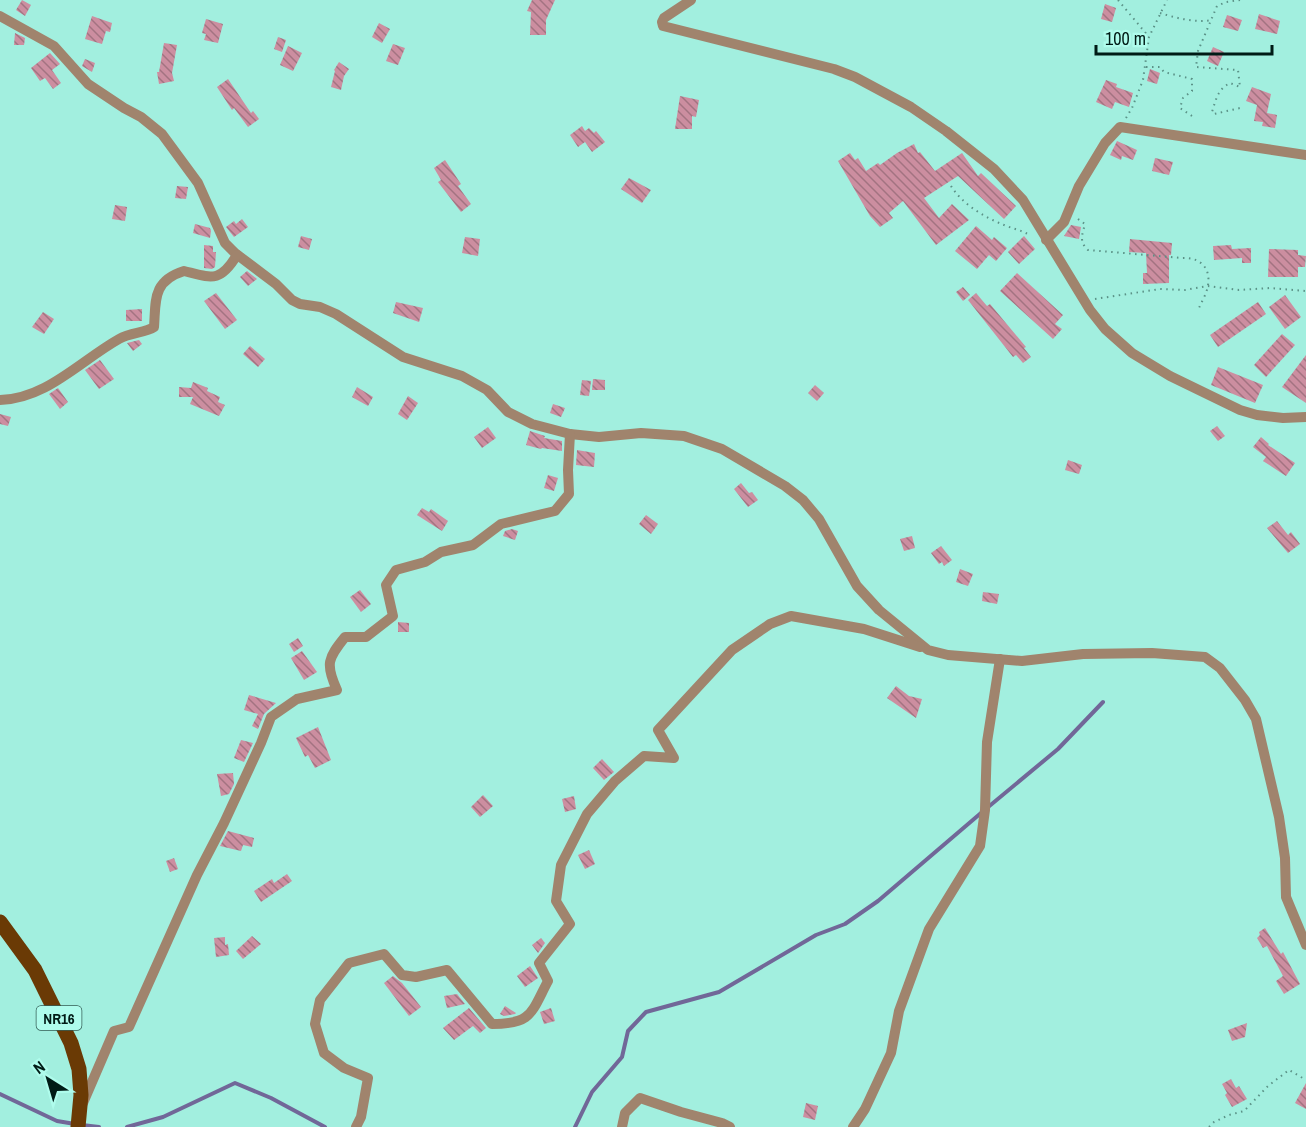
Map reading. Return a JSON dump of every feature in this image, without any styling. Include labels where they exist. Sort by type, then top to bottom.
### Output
[{"type":"main road","name":"NR16","points":[[0,922],[35,970],[71,1043],[79,1069],[81,1095],[78,1127]]},
{"type":"street","points":[[691,0],[664,18],[663,26],[838,70],[911,107],[946,131],[1004,179],[1023,200],[1081,296],[1105,329],[1132,353],[1170,376],[1240,410],[1257,415],[1283,418],[1306,417]]},
{"type":"street","points":[[0,16],[54,46],[88,84],[141,117],[162,134],[198,183],[225,243],[292,300],[300,304],[320,307],[336,314],[403,357],[462,376],[487,390],[508,411],[532,424],[570,434],[598,437],[640,433],[684,436],[722,449],[803,500],[819,519],[857,586],[879,610],[928,650]]},
{"type":"street","points":[[1045,238],[1064,222],[1079,186],[1105,143],[1120,127],[1306,155]]},
{"type":"street","points":[[0,400],[30,396],[63,377],[118,339],[130,333],[154,327],[157,291],[166,281],[184,272],[216,277],[226,270],[237,255]]},
{"type":"street","points":[[79,1111],[114,1030],[129,1027],[271,717],[297,699],[337,690],[329,673],[331,655],[345,637],[366,637],[393,616],[386,585],[396,570],[425,562],[441,552],[473,545],[501,524],[555,511],[569,494],[570,434]]},
{"type":"street","points":[[356,1127],[361,1117],[368,1078],[344,1068],[324,1053],[315,1024],[320,1000],[349,963],[384,954],[402,975],[416,977],[447,970],[492,1024],[514,1024],[530,1015],[548,981],[539,963],[570,924],[556,901],[561,865],[587,814],[615,781],[644,756],[674,758],[658,730],[732,650],[770,624],[791,616],[864,629],[948,655],[1022,661],[1083,654],[1152,653],[1205,657],[1217,665],[1245,700],[1259,731],[1281,825],[1286,897],[1306,945]]},
{"type":"street","points":[[853,1127],[865,1109],[891,1053],[899,1011],[929,929],[980,846],[985,810],[987,742],[1000,659]]},
{"type":"street","points":[[622,1127],[625,1113],[640,1098],[730,1127]]},
{"type":"path","points":[[1118,0],[1149,37]]},
{"type":"path","points":[[1120,127],[1132,108],[1146,67],[1149,37],[1167,0]]},
{"type":"path","points":[[1240,0],[1217,6],[1198,51],[1196,68],[1238,70],[1240,87],[1230,83],[1222,88],[1212,112],[1214,114],[1240,108]]},
{"type":"path","points":[[1160,13],[1178,18],[1212,20]]},
{"type":"path","points":[[1146,67],[1160,67],[1164,72],[1192,79],[1192,92],[1183,98],[1180,108],[1195,118]]},
{"type":"path","points":[[951,186],[957,196],[989,218],[1024,231],[1031,236],[1045,238]]},
{"type":"path","points":[[1064,222],[1076,218],[1085,224],[1081,238],[1083,246],[1088,250],[1192,257],[1199,260],[1207,273],[1208,286],[1198,308]]},
{"type":"path","points":[[1081,296],[1095,299],[1160,289],[1185,290],[1208,286],[1239,290],[1270,288],[1306,291]]},
{"type":"path","points":[[1209,1127],[1229,1115],[1244,1111],[1268,1086],[1288,1070],[1306,1080]]},
{"type":"building","points":[[22,0],[31,5],[25,16],[16,10]]},
{"type":"building","points":[[532,0],[555,0],[546,20],[546,35],[530,35],[531,12],[527,11]]},
{"type":"building","points":[[1105,4],[1116,8],[1112,22],[1101,19]]},
{"type":"building","points":[[1259,14],[1280,21],[1277,34],[1255,29]]},
{"type":"building","points":[[1227,15],[1242,20],[1238,31],[1223,27]]},
{"type":"building","points":[[92,16],[112,23],[110,32],[106,31],[102,44],[85,39]]},
{"type":"building","points":[[206,19],[223,24],[218,43],[204,40],[206,34],[202,33]]},
{"type":"building","points":[[379,23],[390,29],[382,43],[372,37]]},
{"type":"building","points":[[15,33],[25,38],[24,45],[14,45]]},
{"type":"building","points":[[278,37],[286,40],[282,52],[274,49]]},
{"type":"building","points":[[164,43],[177,45],[172,73],[174,81],[159,84],[157,72],[159,72]]},
{"type":"building","points":[[393,44],[405,48],[398,65],[386,61]]},
{"type":"building","points":[[288,46],[302,53],[293,71],[280,65]]},
{"type":"building","points":[[1213,47],[1224,52],[1218,66],[1207,61]]},
{"type":"building","points":[[50,53],[60,64],[52,70],[61,83],[53,89],[45,78],[40,81],[31,68]]},
{"type":"building","points":[[85,59],[95,63],[92,72],[82,66]]},
{"type":"building","points":[[339,62],[349,69],[344,76],[341,90],[331,87],[334,70]]},
{"type":"building","points":[[1150,69],[1160,73],[1157,84],[1147,81]]},
{"type":"building","points":[[228,79],[251,113],[253,111],[259,119],[248,127],[234,108],[232,110],[217,87]]},
{"type":"building","points":[[1106,80],[1117,84],[1116,87],[1133,93],[1129,107],[1115,102],[1112,109],[1096,102]]},
{"type":"building","points":[[1252,87],[1271,94],[1267,113],[1277,115],[1275,128],[1262,126],[1263,122],[1254,121],[1257,105],[1246,101]]},
{"type":"building","points":[[680,96],[699,100],[696,117],[692,116],[692,129],[675,129]]},
{"type":"building","points":[[582,126],[585,131],[589,128],[594,133],[596,131],[605,142],[592,152],[585,142],[578,147],[570,135]]},
{"type":"building","points":[[1117,141],[1137,150],[1133,160],[1122,156],[1121,160],[1110,155]]},
{"type":"building","points":[[914,144],[918,153],[920,152],[935,171],[962,153],[978,176],[981,173],[1016,206],[1004,219],[958,176],[924,198],[939,218],[952,204],[969,220],[936,245],[903,201],[889,213],[893,218],[880,227],[870,216],[838,161],[850,153],[855,160],[858,158],[866,171]]},
{"type":"building","points":[[1155,158],[1173,162],[1169,175],[1152,171]]},
{"type":"building","points":[[445,160],[461,184],[458,186],[471,204],[461,212],[438,182],[441,180],[434,168]]},
{"type":"building","points":[[629,178],[651,190],[642,203],[621,189]]},
{"type":"building","points":[[177,186],[188,187],[186,199],[175,198]]},
{"type":"building","points":[[115,205],[127,207],[125,221],[112,219]]},
{"type":"building","points":[[242,219],[248,227],[234,237],[226,227]]},
{"type":"building","points":[[195,224],[210,228],[210,238],[193,233]]},
{"type":"building","points":[[1071,225],[1081,227],[1079,239],[1064,236]]},
{"type":"building","points":[[976,226],[992,240],[994,237],[1007,248],[996,261],[989,255],[977,269],[955,251]]},
{"type":"building","points":[[301,236],[312,239],[309,250],[298,247]]},
{"type":"building","points":[[1024,236],[1035,249],[1019,264],[1008,252]]},
{"type":"building","points":[[465,237],[480,239],[478,256],[462,253]]},
{"type":"building","points":[[1130,239],[1172,243],[1171,255],[1169,255],[1169,283],[1143,284],[1143,273],[1147,273],[1146,253],[1129,252]]},
{"type":"building","points":[[204,245],[213,246],[213,252],[216,252],[215,267],[212,269],[204,268]]},
{"type":"building","points":[[1231,245],[1232,249],[1251,248],[1251,263],[1242,263],[1242,258],[1214,260],[1213,246]]},
{"type":"building","points":[[1269,249],[1298,250],[1298,255],[1306,256],[1305,267],[1298,267],[1298,277],[1268,277]]},
{"type":"building","points":[[247,271],[257,279],[248,286],[240,277]]},
{"type":"building","points":[[1017,273],[1063,315],[1055,324],[1062,329],[1053,339],[1000,291]]},
{"type":"building","points":[[963,287],[970,295],[963,301],[956,292]]},
{"type":"building","points":[[216,293],[237,320],[225,329],[204,301]]},
{"type":"building","points":[[976,293],[987,306],[990,304],[1026,347],[1024,348],[1031,357],[1023,363],[1016,355],[1013,357],[968,300]]},
{"type":"building","points":[[1285,295],[1301,317],[1285,329],[1269,307]]},
{"type":"building","points":[[396,302],[423,308],[419,322],[393,313]]},
{"type":"building","points":[[1258,302],[1266,314],[1218,347],[1210,335]]},
{"type":"building","points":[[142,309],[142,321],[126,321],[126,310]]},
{"type":"building","points":[[43,312],[54,319],[44,334],[32,327]]},
{"type":"building","points":[[1282,334],[1295,345],[1266,377],[1254,365]]},
{"type":"building","points":[[139,340],[142,344],[133,351],[127,343]]},
{"type":"building","points":[[250,346],[265,359],[258,367],[243,354]]},
{"type":"building","points":[[1306,355],[1306,403],[1282,387]]},
{"type":"building","points":[[100,360],[114,379],[99,389],[85,370]]},
{"type":"building","points":[[1218,367],[1263,385],[1255,403],[1211,385]]},
{"type":"building","points":[[593,379],[605,380],[605,390],[592,390]]},
{"type":"building","points":[[582,380],[591,381],[589,396],[580,395]]},
{"type":"building","points":[[193,382],[208,388],[207,391],[220,397],[218,402],[225,405],[219,416],[190,404],[193,397],[179,397],[179,387],[191,388]]},
{"type":"building","points":[[815,385],[824,393],[817,401],[808,393]]},
{"type":"building","points":[[357,387],[373,397],[368,406],[352,397]]},
{"type":"building","points":[[58,388],[68,402],[60,409],[49,394]]},
{"type":"building","points":[[408,396],[418,403],[407,420],[398,414]]},
{"type":"building","points":[[553,404],[565,408],[561,417],[550,413]]},
{"type":"building","points":[[0,414],[11,417],[8,426],[0,424]]},
{"type":"building","points":[[1217,426],[1225,436],[1218,441],[1210,431]]},
{"type":"building","points":[[488,427],[496,438],[482,448],[474,437]]},
{"type":"building","points":[[530,431],[545,436],[544,438],[562,441],[562,451],[526,445]]},
{"type":"building","points":[[1261,437],[1268,445],[1295,463],[1286,476],[1263,461],[1266,457],[1253,447]]},
{"type":"building","points":[[577,450],[595,453],[594,467],[576,465]]},
{"type":"building","points":[[1068,460],[1082,465],[1079,474],[1065,470]]},
{"type":"building","points":[[548,475],[558,478],[554,491],[544,488]]},
{"type":"building","points":[[741,483],[758,500],[748,507],[734,489]]},
{"type":"building","points":[[422,508],[429,512],[431,509],[448,521],[442,531],[417,515]]},
{"type":"building","points":[[646,515],[658,524],[651,534],[639,524]]},
{"type":"building","points":[[1277,521],[1288,535],[1291,532],[1300,544],[1288,553],[1267,528]]},
{"type":"building","points":[[512,529],[518,531],[515,540],[503,536],[505,531]]},
{"type":"building","points":[[912,536],[915,548],[904,551],[900,539]]},
{"type":"building","points":[[941,546],[952,560],[944,566],[942,562],[939,564],[931,553]]},
{"type":"building","points":[[960,569],[973,574],[968,586],[956,582]]},
{"type":"building","points":[[360,590],[371,604],[361,612],[350,597]]},
{"type":"building","points":[[983,592],[999,594],[997,604],[982,601]]},
{"type":"building","points":[[398,622],[409,623],[409,632],[398,632]]},
{"type":"building","points":[[298,638],[303,646],[294,652],[289,644]]},
{"type":"building","points":[[302,651],[317,672],[304,680],[291,658]]},
{"type":"building","points":[[896,686],[909,696],[922,699],[916,718],[887,698]]},
{"type":"building","points":[[249,695],[276,703],[264,714],[258,729],[252,726],[258,714],[244,710]]},
{"type":"building","points":[[318,727],[331,760],[315,768],[308,755],[305,757],[296,738]]},
{"type":"building","points":[[241,740],[253,743],[244,762],[234,758]]},
{"type":"building","points":[[602,759],[614,772],[604,780],[593,768]]},
{"type":"building","points":[[233,773],[234,784],[229,794],[221,796],[217,774]]},
{"type":"building","points":[[483,795],[493,806],[480,817],[471,807]]},
{"type":"building","points":[[574,796],[576,809],[565,812],[562,799]]},
{"type":"building","points":[[228,831],[254,838],[252,847],[243,845],[241,851],[220,846]]},
{"type":"building","points":[[589,850],[595,864],[585,869],[578,855]]},
{"type":"building","points":[[174,858],[178,869],[170,872],[166,861]]},
{"type":"building","points":[[287,874],[292,881],[261,902],[254,891],[272,879],[274,883]]},
{"type":"building","points":[[1265,928],[1281,954],[1283,952],[1300,984],[1284,994],[1276,981],[1283,976],[1267,946],[1263,948],[1257,938],[1260,935],[1259,932]]},
{"type":"building","points":[[252,936],[261,944],[243,959],[236,951]]},
{"type":"building","points":[[225,937],[229,955],[216,957],[214,938]]},
{"type":"building","points":[[541,938],[545,943],[538,953],[532,945]]},
{"type":"building","points":[[530,966],[538,978],[525,987],[517,976]]},
{"type":"building","points":[[393,976],[402,983],[421,1007],[409,1016],[384,983]]},
{"type":"building","points":[[457,994],[465,1004],[447,1008],[444,996]]},
{"type":"building","points":[[505,1006],[516,1013],[504,1016],[500,1014]]},
{"type":"building","points":[[469,1008],[486,1028],[480,1033],[473,1026],[454,1040],[443,1028]]},
{"type":"building","points":[[551,1008],[555,1021],[544,1024],[540,1012]]},
{"type":"building","points":[[1247,1023],[1245,1037],[1232,1041],[1228,1030]]},
{"type":"building","points":[[1231,1079],[1236,1088],[1239,1086],[1247,1099],[1232,1107],[1222,1084]]},
{"type":"building","points":[[1306,1083],[1306,1109],[1295,1103]]},
{"type":"building","points":[[806,1103],[818,1106],[815,1120],[803,1117]]},
{"type":"waterway","points":[[987,808],[1058,749],[1103,702]]},
{"type":"waterway","points":[[575,1127],[592,1092],[622,1057],[628,1031],[646,1012],[719,992],[816,935],[845,924],[878,901],[981,813]]},
{"type":"waterway","points":[[127,1127],[163,1117],[235,1083],[271,1098],[325,1127]]},
{"type":"waterway","points":[[0,1094],[57,1121],[75,1124]]},
{"type":"waterway","points":[[82,1125],[99,1127]]}]
